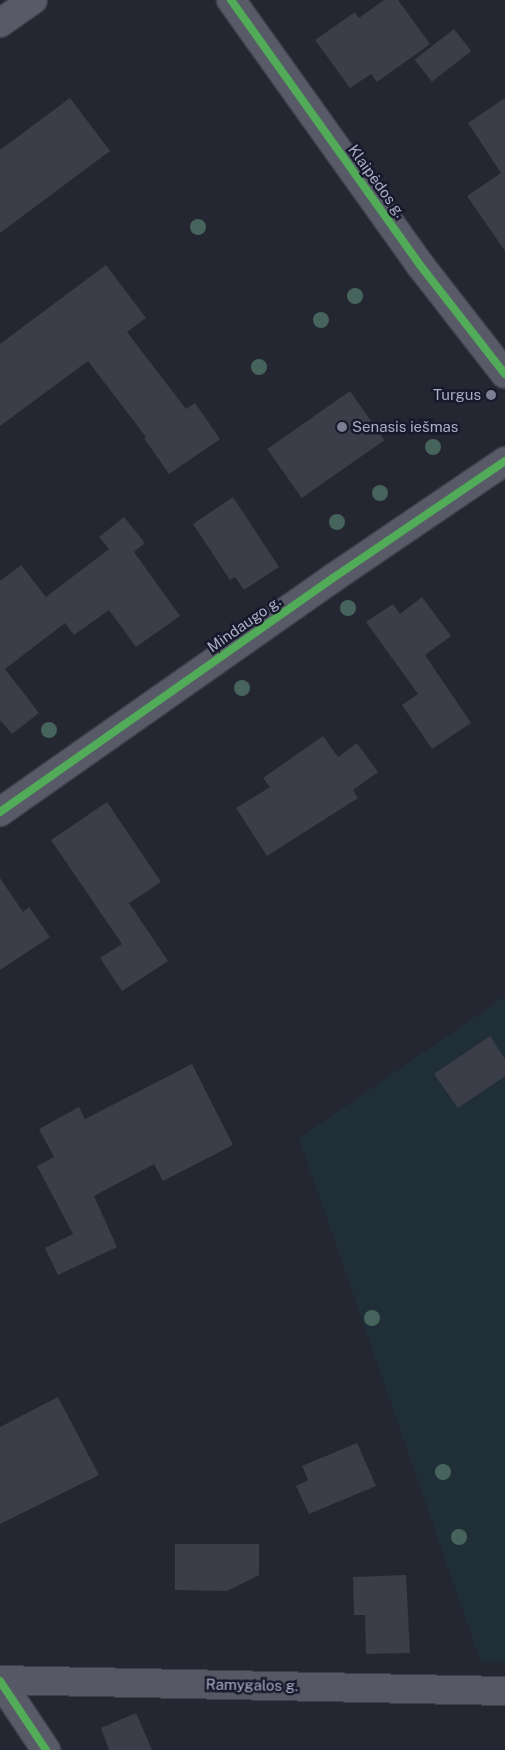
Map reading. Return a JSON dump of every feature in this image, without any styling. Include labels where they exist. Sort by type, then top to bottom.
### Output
[{"type":"main road","name":"Ramygalos g.","points":[[0,1681],[505,1691]]},
{"type":"street","points":[[0,23],[33,0]]},
{"type":"street","name":"Klaipėdos g.","points":[[231,0],[420,265],[505,374]]},
{"type":"street","name":"Mindaugo g.","points":[[0,812],[325,584],[505,461]]},
{"type":"street","points":[[0,1681],[46,1750]]},
{"type":"shaded area","points":[[505,996],[505,1663],[481,1663],[299,1138]]},
{"type":"building","points":[[384,0],[398,0],[430,44],[377,82],[371,74],[350,88],[315,40],[355,12],[359,18]]},
{"type":"building","points":[[454,29],[471,51],[432,82],[415,60]]},
{"type":"building","points":[[70,98],[110,151],[0,233],[0,150]]},
{"type":"building","points":[[505,98],[505,251],[467,196],[501,173],[468,123]]},
{"type":"building","points":[[106,265],[146,318],[127,332],[186,409],[195,403],[220,439],[169,474],[144,438],[146,437],[88,361],[0,426],[0,344]]},
{"type":"building","points":[[350,391],[384,440],[302,498],[267,449]]},
{"type":"building","points":[[233,497],[279,567],[244,590],[235,577],[230,580],[193,524]]},
{"type":"building","points":[[124,517],[145,543],[134,552],[180,616],[136,647],[109,610],[74,635],[65,623],[5,669],[39,713],[12,734],[0,720],[0,581],[21,565],[46,597],[109,549],[99,537]]},
{"type":"building","points":[[422,597],[451,636],[425,655],[471,723],[432,749],[402,705],[418,694],[366,622],[393,604],[400,614]]},
{"type":"building","points":[[323,736],[338,757],[357,743],[378,772],[353,790],[358,798],[267,856],[236,808],[270,787],[263,778]]},
{"type":"building","points":[[107,802],[161,882],[129,903],[168,961],[122,991],[100,958],[122,944],[51,840]]},
{"type":"building","points":[[0,878],[23,912],[29,907],[50,937],[0,970]]},
{"type":"building","points":[[490,1036],[505,1059],[505,1076],[458,1108],[434,1074]]},
{"type":"building","points":[[192,1064],[233,1145],[163,1181],[154,1164],[94,1196],[117,1247],[58,1275],[45,1248],[73,1234],[37,1166],[54,1157],[39,1129],[79,1107],[85,1119]]},
{"type":"building","points":[[58,1397],[99,1475],[0,1524],[0,1427]]},
{"type":"building","points":[[357,1443],[376,1486],[309,1514],[296,1486],[308,1480],[302,1466]]},
{"type":"building","points":[[175,1544],[259,1544],[259,1575],[227,1591],[175,1590]]},
{"type":"building","points":[[406,1575],[410,1653],[366,1654],[365,1615],[354,1615],[353,1577]]},
{"type":"building","points":[[136,1713],[152,1750],[109,1750],[101,1728]]},
{"type":"cycle path","points":[[231,0],[420,265],[505,374]]},
{"type":"cycle path","points":[[0,812],[333,578],[505,461]]},
{"type":"cycle path","points":[[0,1681],[46,1750]]},
{"type":"place","name":"Turgus","points":[[491,395]]},
{"type":"place","name":"Senasis iešmas","points":[[342,427]]}]
